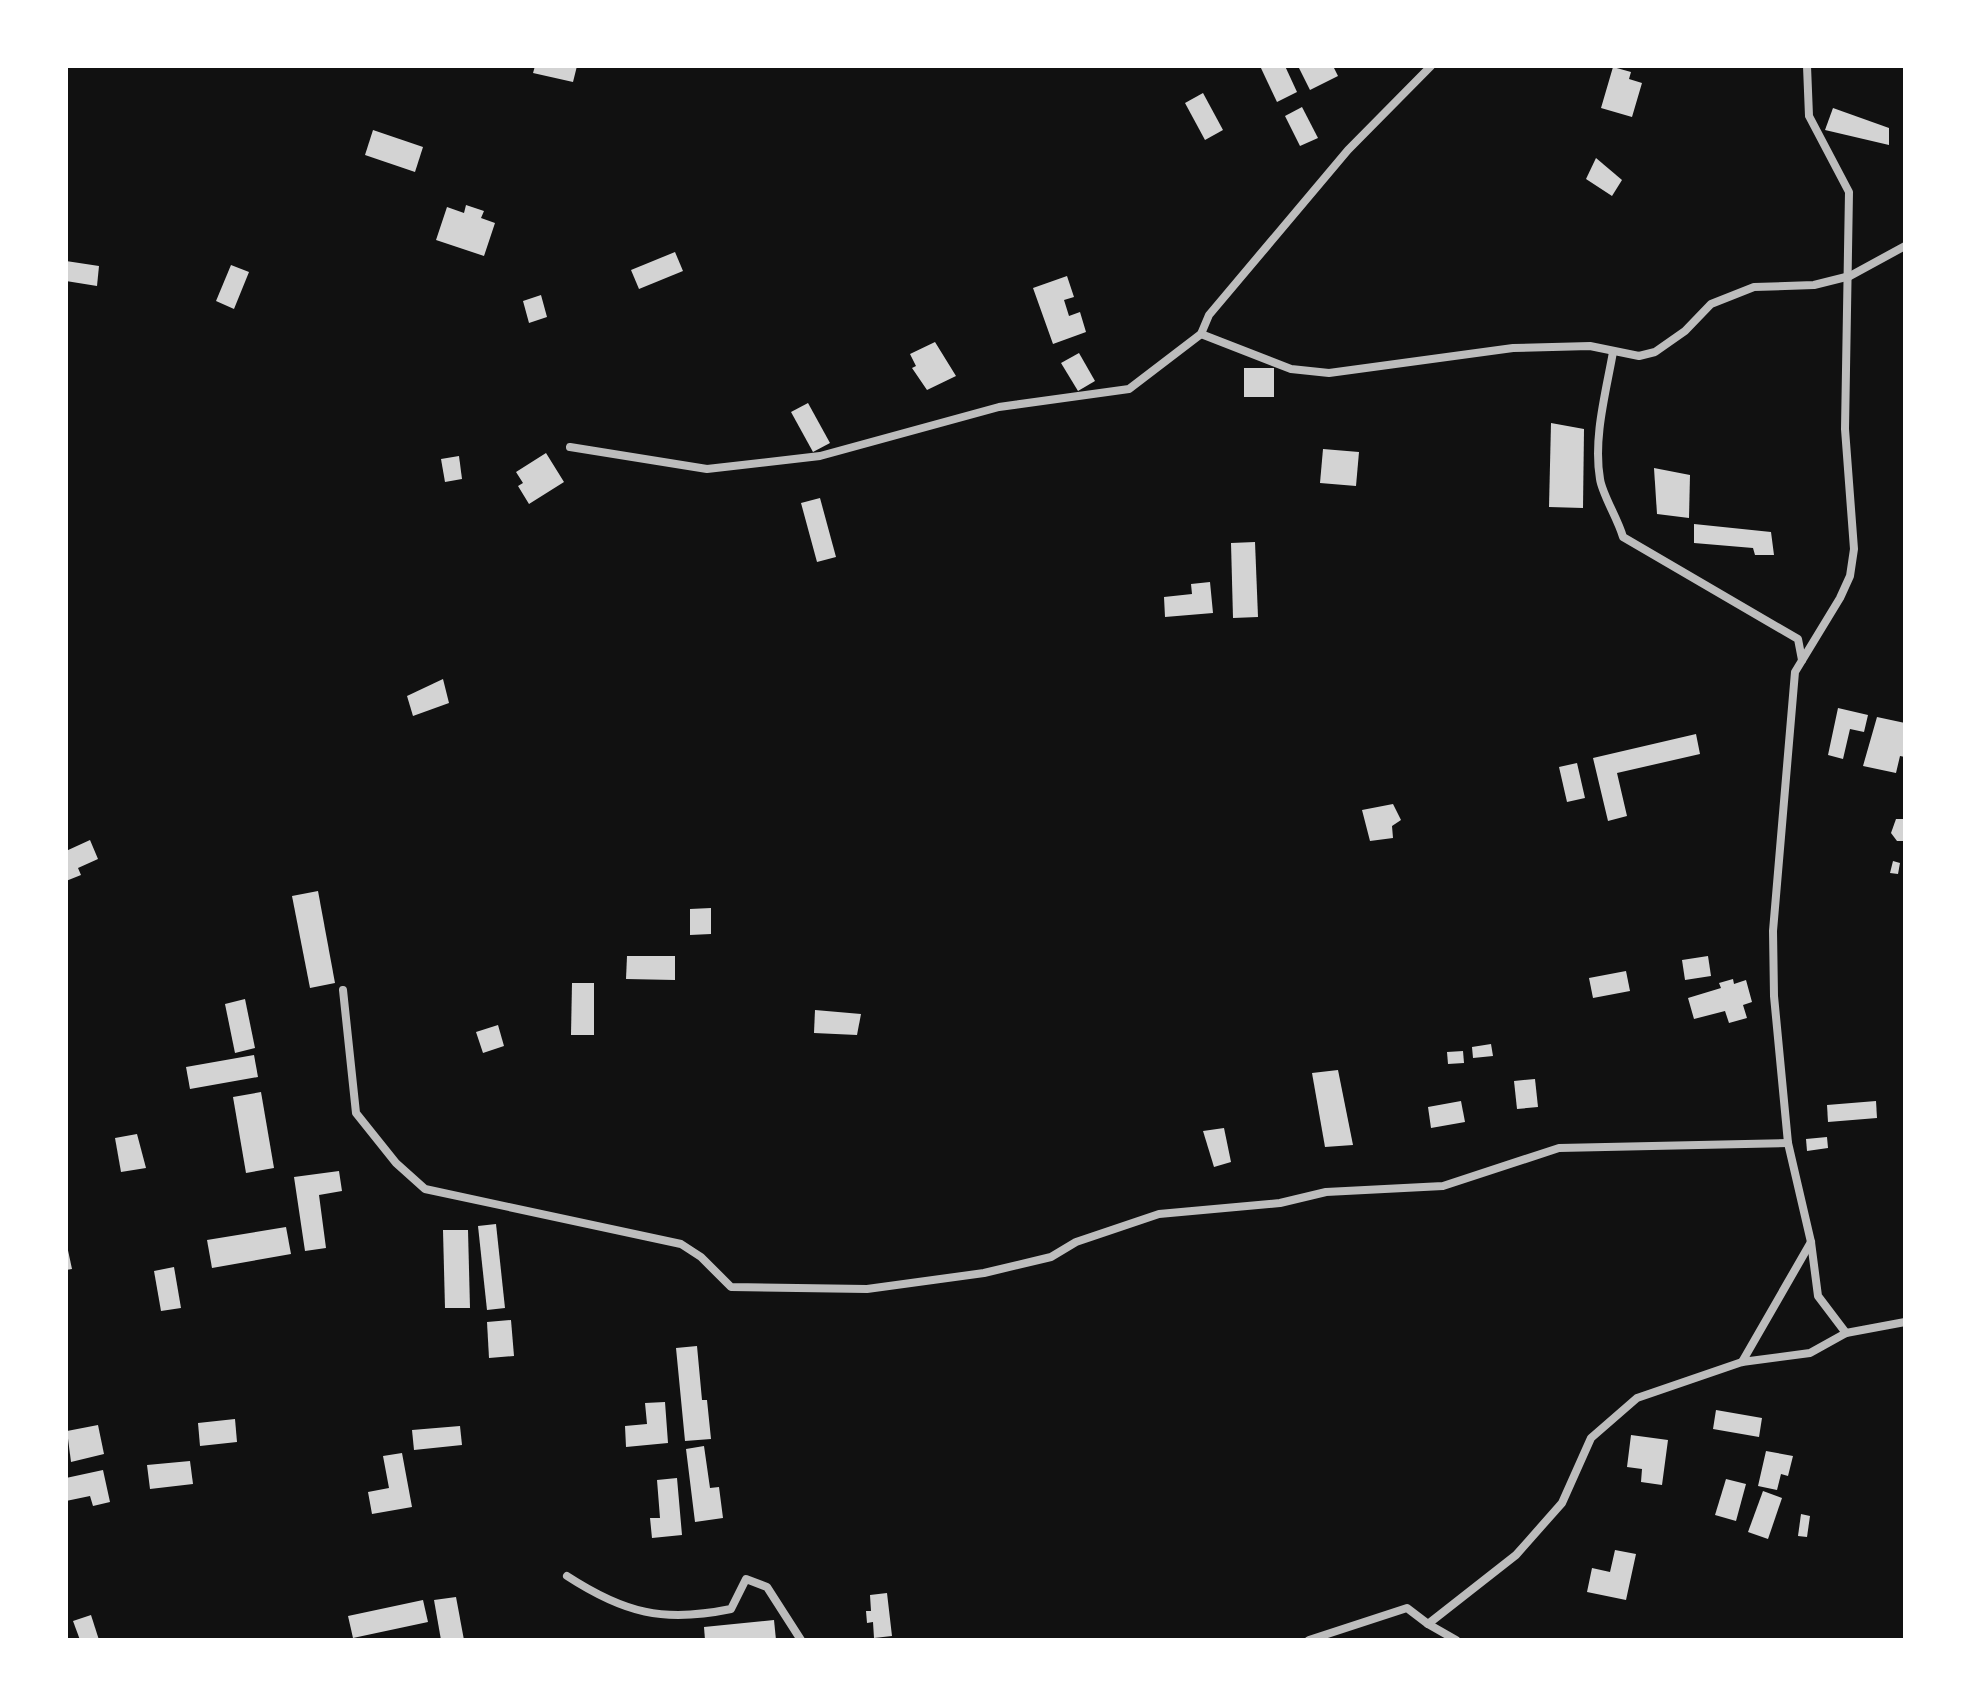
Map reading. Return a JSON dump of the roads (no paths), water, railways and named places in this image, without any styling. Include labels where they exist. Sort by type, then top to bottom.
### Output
[{"type":"street","points":[[570,447],[707,469],[820,456],[999,407],[1129,389],[1201,334],[1209,315],[1348,150],[1431,66]]},
{"type":"street","points":[[1807,66],[1809,116],[1849,192],[1850,276],[1845,429],[1854,549],[1850,576],[1840,598],[1795,672],[1773,931],[1774,996],[1788,1143],[1811,1242],[1818,1296],[1846,1333]]},
{"type":"street","points":[[1201,334],[1291,369],[1329,373],[1513,348],[1590,346],[1639,356],[1655,352],[1685,331],[1711,304],[1754,287],[1814,285],[1850,276],[1905,246]]},
{"type":"street","points":[[1613,352],[1599,449],[1600,481],[1615,510],[1623,537],[1798,639],[1802,660]]},
{"type":"street","points":[[343,990],[356,1113],[396,1163],[425,1189],[670,1240],[701,1257],[731,1287],[867,1289],[984,1273],[1051,1257],[1076,1242],[1159,1214],[1280,1203],[1326,1192],[1443,1186],[1559,1148],[1788,1143]]},
{"type":"street","points":[[1742,1362],[1811,1242]]},
{"type":"street","points":[[1428,1624],[1516,1555],[1562,1503],[1591,1438],[1637,1398],[1742,1362],[1810,1353],[1846,1333],[1905,1322]]},
{"type":"street","points":[[567,1576],[607,1602],[656,1615],[731,1609],[746,1579],[767,1587],[782,1605],[794,1633],[801,1640]]},
{"type":"street","points":[[1309,1640],[1407,1608],[1456,1640]]}]
